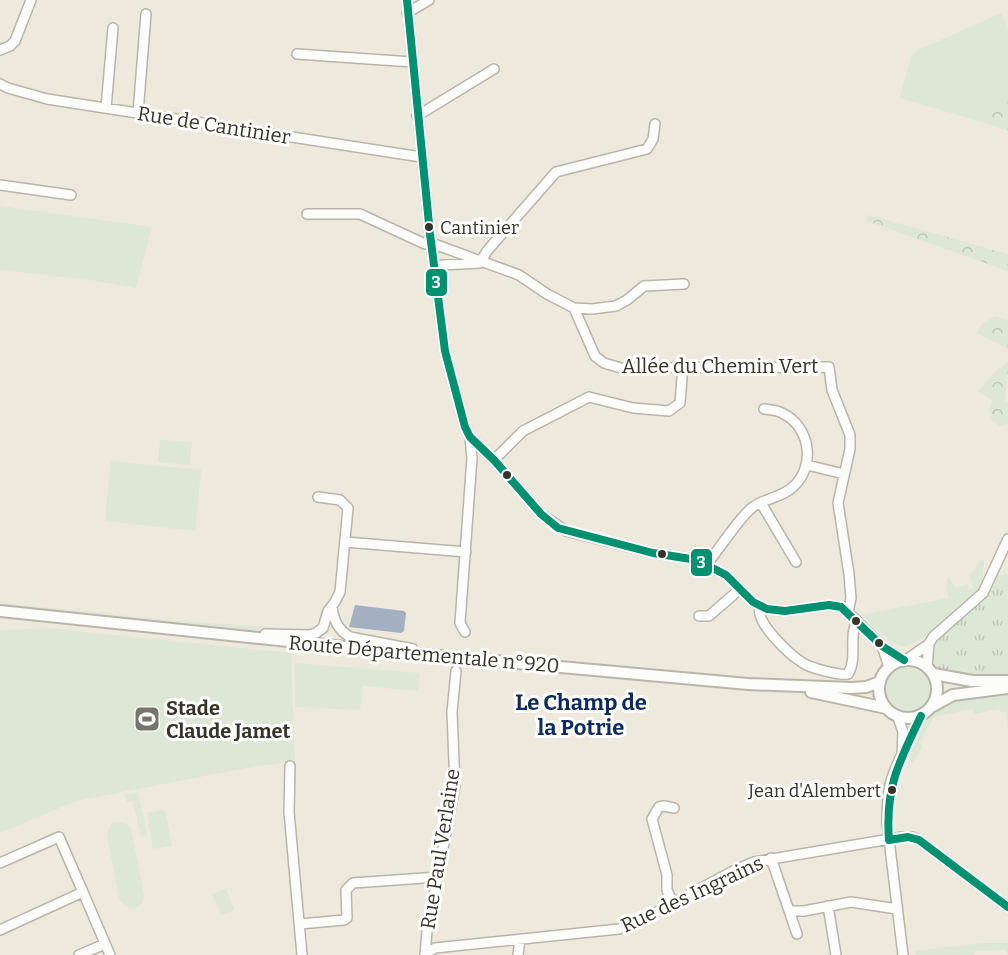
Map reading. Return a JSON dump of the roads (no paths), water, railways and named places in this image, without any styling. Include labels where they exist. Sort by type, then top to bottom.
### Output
[{"type":"main road","name":"Route Départementale n°920","points":[[0,611],[440,656],[748,684]]},
{"type":"main road","points":[[886,708],[880,696],[880,682],[889,667],[905,660],[917,661],[930,670],[972,681],[1008,681]]},
{"type":"main road","points":[[930,670],[938,690],[933,706]]},
{"type":"main road","points":[[748,684],[851,688],[866,687],[880,682]]},
{"type":"main road","points":[[748,684],[778,690],[817,693],[886,708],[898,717],[909,719],[921,716],[953,694],[1008,688]]},
{"type":"street","points":[[0,50],[15,41],[31,0]]},
{"type":"street","points":[[407,0],[421,157],[445,351],[465,427],[471,437],[542,514],[566,531],[707,564],[726,575],[748,598],[767,609],[785,611],[829,605],[841,607],[882,646],[905,660],[929,644],[983,593],[1008,539]]},
{"type":"street","points":[[407,14],[429,0]]},
{"type":"street","points":[[138,113],[146,14]]},
{"type":"street","points":[[106,108],[113,28]]},
{"type":"street","points":[[297,54],[412,62]]},
{"type":"street","points":[[417,116],[494,69]]},
{"type":"street","name":"Rue de Cantinier","points":[[3,87],[47,99],[421,157]]},
{"type":"street","points":[[434,267],[452,264],[478,265],[487,251],[556,172],[646,149],[653,139],[655,124]]},
{"type":"street","points":[[0,185],[71,195]]},
{"type":"street","points":[[307,214],[360,214],[425,244],[453,250],[519,274],[547,294],[574,308],[616,306],[644,286],[684,284]]},
{"type":"street","points":[[452,264],[456,255],[453,250]]},
{"type":"street","name":"Allée du Chemin Vert","points":[[574,308],[595,356],[604,363],[621,368],[829,367],[831,370],[830,386],[850,435],[844,474]]},
{"type":"street","points":[[494,460],[523,430],[589,397],[633,408],[669,411],[680,403],[682,378]]},
{"type":"street","points":[[707,564],[749,511],[794,487],[807,465],[807,446],[799,426],[780,411],[764,409]]},
{"type":"street","points":[[465,632],[460,623],[472,458],[471,437]]},
{"type":"street","points":[[472,458],[486,452]]},
{"type":"street","points":[[807,465],[844,474],[838,503],[852,598],[848,612]]},
{"type":"street","points":[[215,633],[314,635],[323,628],[328,611],[340,592],[348,513],[346,505],[340,500],[318,497]]},
{"type":"street","points":[[761,503],[796,562]]},
{"type":"street","points":[[345,542],[466,552]]},
{"type":"street","points":[[699,616],[709,616],[740,589]]},
{"type":"street","points":[[332,606],[336,623],[350,637],[440,656]]},
{"type":"street","points":[[760,606],[758,612],[761,619],[787,650],[808,666],[842,675],[848,674],[852,667],[853,636],[857,621]]},
{"type":"street","points":[[929,644],[930,670]]},
{"type":"street","points":[[882,646],[889,667]]},
{"type":"street","name":"Rue Paul Verlaine","points":[[425,955],[427,931],[455,778],[452,712],[456,671]]},
{"type":"street","points":[[903,955],[887,810],[891,782],[921,716]]},
{"type":"street","points":[[898,717],[903,732],[902,754]]},
{"type":"street","points":[[290,766],[289,812],[302,955]]},
{"type":"street","points":[[673,903],[667,890],[667,875],[652,819],[659,807],[674,808]]},
{"type":"street","points":[[0,863],[59,837],[110,955]]},
{"type":"street","name":"Rue des Ingrains","points":[[425,955],[435,948],[619,929],[639,922],[754,862],[902,837],[913,837],[919,840],[1008,907]]},
{"type":"street","points":[[771,858],[797,934]]},
{"type":"street","points":[[300,924],[347,918],[346,890],[353,883],[438,877]]},
{"type":"street","points":[[0,930],[83,892]]},
{"type":"street","points":[[790,911],[804,911],[858,902],[897,909]]},
{"type":"street","points":[[828,906],[836,955]]},
{"type":"street","points":[[518,955],[519,939]]},
{"type":"street","points":[[79,955],[105,944]]},
{"type":"water","points":[[355,605],[404,611],[406,613],[404,631],[401,633],[349,627]]},
{"type":"place","name":"Cantinier","points":[[429,227]]},
{"type":"place","name":"Stade Claude Jamet","points":[[147,719]]},
{"type":"place","name":"Jean d'Alembert","points":[[892,790]]},
{"type":"district","name":"Le Champ de la Potrie","points":[[581,714]]}]
